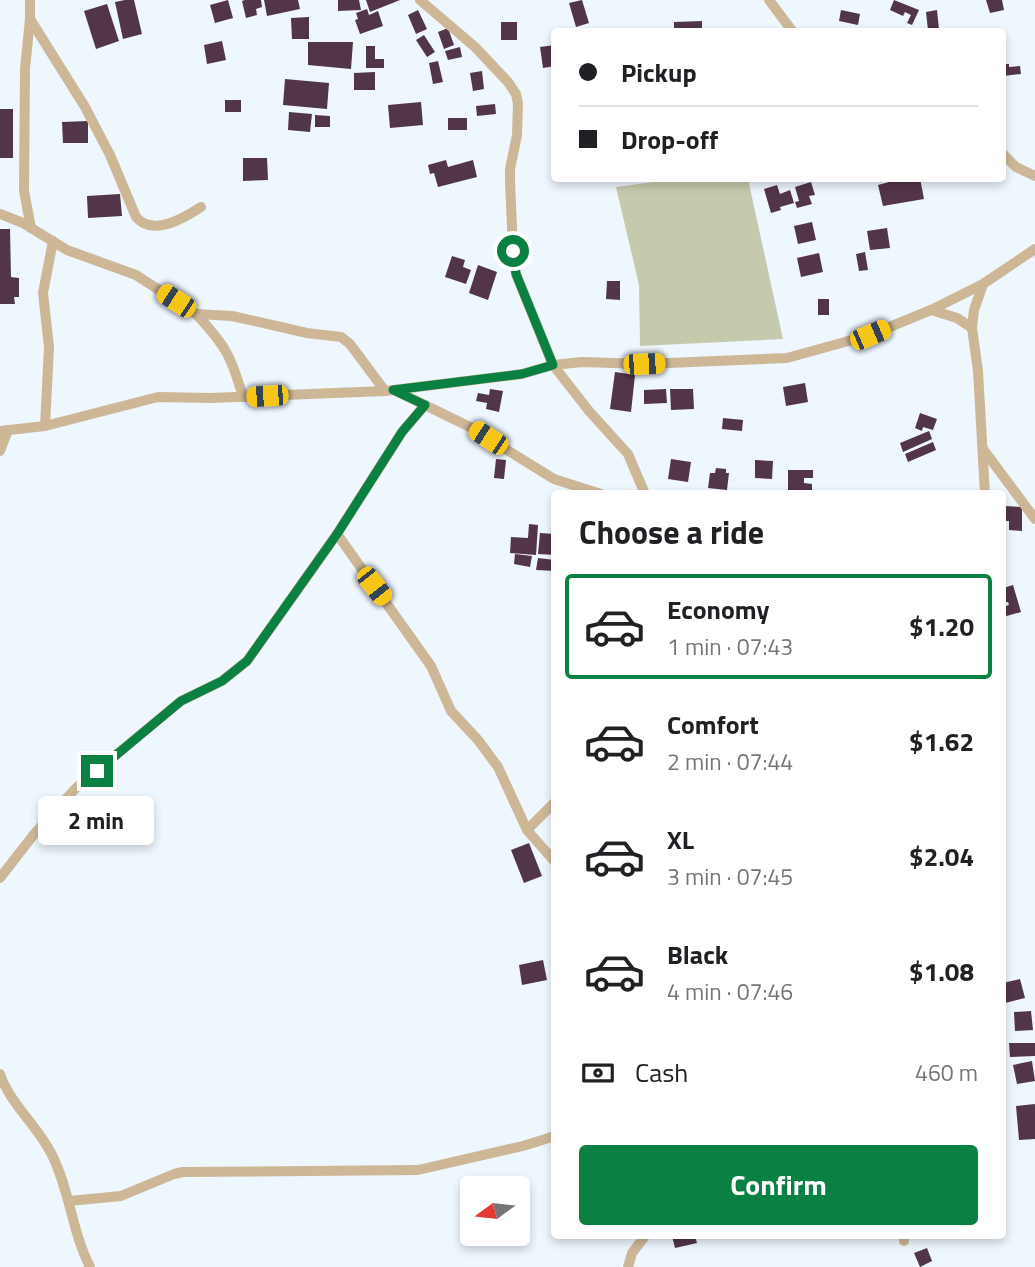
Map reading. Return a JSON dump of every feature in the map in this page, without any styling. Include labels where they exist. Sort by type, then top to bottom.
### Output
[{"type":"street","points":[[30,0],[25,69],[24,179],[31,228]]},
{"type":"street","points":[[420,0],[475,47],[516,94],[517,135],[510,169],[514,266],[534,323],[553,365],[589,411],[628,454],[643,490]]},
{"type":"street","points":[[769,0],[790,28]]},
{"type":"street","points":[[30,19],[85,107],[139,221],[156,226],[186,217],[201,207]]},
{"type":"street","points":[[1006,156],[1016,167],[1035,176]]},
{"type":"street","points":[[0,215],[31,228],[67,250],[136,275],[196,314],[220,339],[233,361],[243,397]]},
{"type":"street","points":[[45,426],[49,347],[43,293],[53,241]]},
{"type":"street","points":[[0,452],[4,431],[45,426],[158,397],[243,397],[389,390],[522,374],[553,365],[582,362],[644,364],[787,358],[870,335],[931,310],[983,284],[1035,249]]},
{"type":"street","points":[[983,284],[974,310],[972,328],[978,371],[985,490]]},
{"type":"street","points":[[931,310],[957,318],[972,328]]},
{"type":"street","points":[[196,314],[232,316],[307,333],[341,337],[389,390],[470,427],[554,479],[588,490]]},
{"type":"street","points":[[0,878],[35,833],[76,788],[181,701],[222,681],[247,661],[337,534],[402,432],[425,405]]},
{"type":"street","points":[[982,447],[1035,519]]},
{"type":"street","points":[[337,534],[431,666],[451,711],[498,767],[527,830],[551,857]]},
{"type":"street","points":[[527,830],[551,806]]},
{"type":"street","points":[[0,1074],[10,1096],[43,1139],[53,1157],[69,1201],[81,1248],[90,1267]]},
{"type":"street","points":[[69,1201],[121,1196],[183,1172],[418,1170],[551,1137]]},
{"type":"street","points":[[628,1267],[632,1252],[643,1239]]},
{"type":"green space","points":[[654,182],[749,182],[783,339],[640,346],[639,285],[616,187]]},
{"type":"building","points":[[134,0],[142,34],[123,39],[115,2]]},
{"type":"building","points":[[228,0],[233,18],[215,23],[210,5]]},
{"type":"building","points":[[261,0],[262,7],[256,9],[257,15],[246,18],[242,1]]},
{"type":"building","points":[[264,0],[298,0],[300,9],[267,16]]},
{"type":"building","points":[[338,0],[359,0],[361,10],[338,11]]},
{"type":"building","points":[[366,0],[400,0],[370,12]]},
{"type":"building","points":[[582,0],[589,23],[576,27],[569,3]]},
{"type":"building","points":[[894,0],[919,10],[912,25],[907,23],[911,15],[905,12],[903,16],[890,10]]},
{"type":"building","points":[[986,0],[1002,0],[1004,10],[990,13]]},
{"type":"building","points":[[107,4],[119,41],[96,49],[84,11]]},
{"type":"building","points":[[367,9],[369,15],[378,11],[383,26],[360,34],[355,20],[358,19],[356,13]]},
{"type":"building","points":[[418,10],[427,29],[416,34],[408,15]]},
{"type":"building","points":[[841,10],[860,14],[858,25],[839,21]]},
{"type":"building","points":[[937,10],[939,28],[928,28],[926,12]]},
{"type":"building","points":[[309,17],[309,39],[292,39],[291,18]]},
{"type":"building","points":[[702,21],[702,28],[674,28],[674,22]]},
{"type":"building","points":[[501,22],[517,22],[517,40],[501,40]]},
{"type":"building","points":[[448,28],[454,45],[444,49],[438,32]]},
{"type":"building","points":[[424,35],[435,52],[427,57],[416,40]]},
{"type":"building","points":[[222,41],[226,60],[207,64],[204,45]]},
{"type":"building","points":[[308,42],[353,42],[351,69],[308,65]]},
{"type":"building","points":[[366,46],[375,46],[375,59],[384,59],[384,68],[366,68]]},
{"type":"building","points":[[551,46],[551,67],[543,68],[540,47]]},
{"type":"building","points":[[460,47],[462,57],[448,60],[445,51]]},
{"type":"building","points":[[438,61],[443,82],[433,84],[429,63]]},
{"type":"building","points":[[1006,64],[1009,64],[1009,67],[1020,66],[1021,74],[1006,76]]},
{"type":"building","points":[[482,71],[484,89],[473,91],[470,73]]},
{"type":"building","points":[[375,72],[375,90],[354,90],[354,73]]},
{"type":"building","points":[[285,79],[329,83],[327,109],[283,105]]},
{"type":"building","points":[[225,100],[241,100],[241,112],[225,112]]},
{"type":"building","points":[[421,102],[423,125],[390,128],[388,105]]},
{"type":"building","points":[[495,104],[496,114],[477,116],[476,106]]},
{"type":"building","points":[[0,109],[13,109],[13,158],[0,158]]},
{"type":"building","points":[[289,112],[312,114],[310,132],[288,130]]},
{"type":"building","points":[[315,115],[330,116],[330,127],[315,127]]},
{"type":"building","points":[[448,118],[467,118],[467,130],[448,130]]},
{"type":"building","points":[[88,121],[88,143],[63,143],[62,122]]},
{"type":"building","points":[[243,158],[267,158],[268,180],[243,181]]},
{"type":"building","points":[[446,160],[448,167],[473,160],[477,177],[438,187],[434,173],[430,174],[428,165]]},
{"type":"building","points":[[811,182],[815,195],[809,196],[812,204],[797,208],[795,202],[799,201],[795,187]]},
{"type":"building","points":[[889,182],[921,182],[924,199],[883,206],[878,185]]},
{"type":"building","points":[[777,185],[780,194],[790,190],[794,203],[771,213],[764,189]]},
{"type":"building","points":[[120,194],[122,216],[88,218],[87,196]]},
{"type":"building","points":[[812,222],[816,240],[798,244],[794,226]]},
{"type":"building","points":[[887,228],[890,248],[870,250],[867,231]]},
{"type":"building","points":[[0,229],[10,229],[11,277],[19,278],[19,297],[14,297],[15,304],[0,304]]},
{"type":"building","points":[[865,252],[868,270],[859,271],[856,254]]},
{"type":"building","points":[[819,253],[823,272],[801,277],[797,258]]},
{"type":"building","points":[[452,256],[465,260],[463,267],[471,270],[466,284],[445,277]]},
{"type":"building","points":[[478,265],[497,272],[488,300],[469,293]]},
{"type":"building","points":[[607,281],[620,281],[620,300],[606,299]]},
{"type":"building","points":[[818,299],[829,299],[829,315],[818,315]]},
{"type":"building","points":[[615,372],[635,375],[631,412],[610,409]]},
{"type":"building","points":[[805,383],[808,402],[786,406],[783,387]]},
{"type":"building","points":[[490,389],[503,391],[499,412],[486,409],[487,403],[476,401],[478,393],[489,395]]},
{"type":"building","points":[[666,389],[667,403],[644,404],[644,390]]},
{"type":"building","points":[[670,389],[693,389],[694,409],[671,410]]},
{"type":"building","points":[[920,413],[937,419],[933,430],[923,427],[922,431],[915,428]]},
{"type":"building","points":[[723,418],[743,420],[742,431],[722,429]]},
{"type":"building","points":[[929,431],[932,439],[903,452],[900,443]]},
{"type":"building","points":[[933,442],[936,450],[908,462],[905,454]]},
{"type":"building","points":[[496,459],[506,460],[504,479],[494,478]]},
{"type":"building","points":[[671,459],[691,462],[688,482],[668,479]]},
{"type":"building","points":[[755,460],[773,461],[772,479],[755,478]]},
{"type":"building","points":[[716,468],[726,469],[726,473],[729,473],[727,490],[708,488],[710,473],[715,473]]},
{"type":"building","points":[[788,470],[813,470],[813,478],[804,478],[804,483],[812,484],[812,490],[788,490]]},
{"type":"building","points":[[1006,506],[1022,507],[1022,531],[1009,530],[1009,521],[1006,521]]},
{"type":"building","points":[[529,524],[538,525],[536,555],[510,553],[511,537],[528,538]]},
{"type":"building","points":[[540,533],[551,534],[551,555],[538,554]]},
{"type":"building","points":[[515,554],[532,556],[530,567],[514,564]]},
{"type":"building","points":[[538,558],[551,560],[551,571],[536,570]]},
{"type":"building","points":[[1013,585],[1021,612],[1006,616],[1006,606],[1009,605],[1006,602],[1006,587]]},
{"type":"building","points":[[529,843],[542,876],[524,883],[511,850]]},
{"type":"building","points":[[543,960],[547,980],[522,985],[519,965]]},
{"type":"building","points":[[1020,979],[1025,998],[1006,1003],[1006,982]]},
{"type":"building","points":[[1031,1011],[1033,1030],[1015,1031],[1014,1012]]},
{"type":"building","points":[[1009,1043],[1035,1043],[1035,1056],[1010,1057]]},
{"type":"building","points":[[1032,1061],[1035,1081],[1017,1084],[1013,1065]]},
{"type":"building","points":[[1035,1104],[1035,1139],[1019,1140],[1016,1106]]},
{"type":"building","points":[[673,1239],[696,1239],[697,1243],[675,1248]]},
{"type":"building","points":[[927,1248],[932,1261],[920,1267],[914,1253]]},
{"type":"route","points":[[97,771],[181,701],[222,681],[247,661],[337,534],[402,432],[425,405],[393,390],[522,374],[553,365],[516,274],[513,251]]}]
